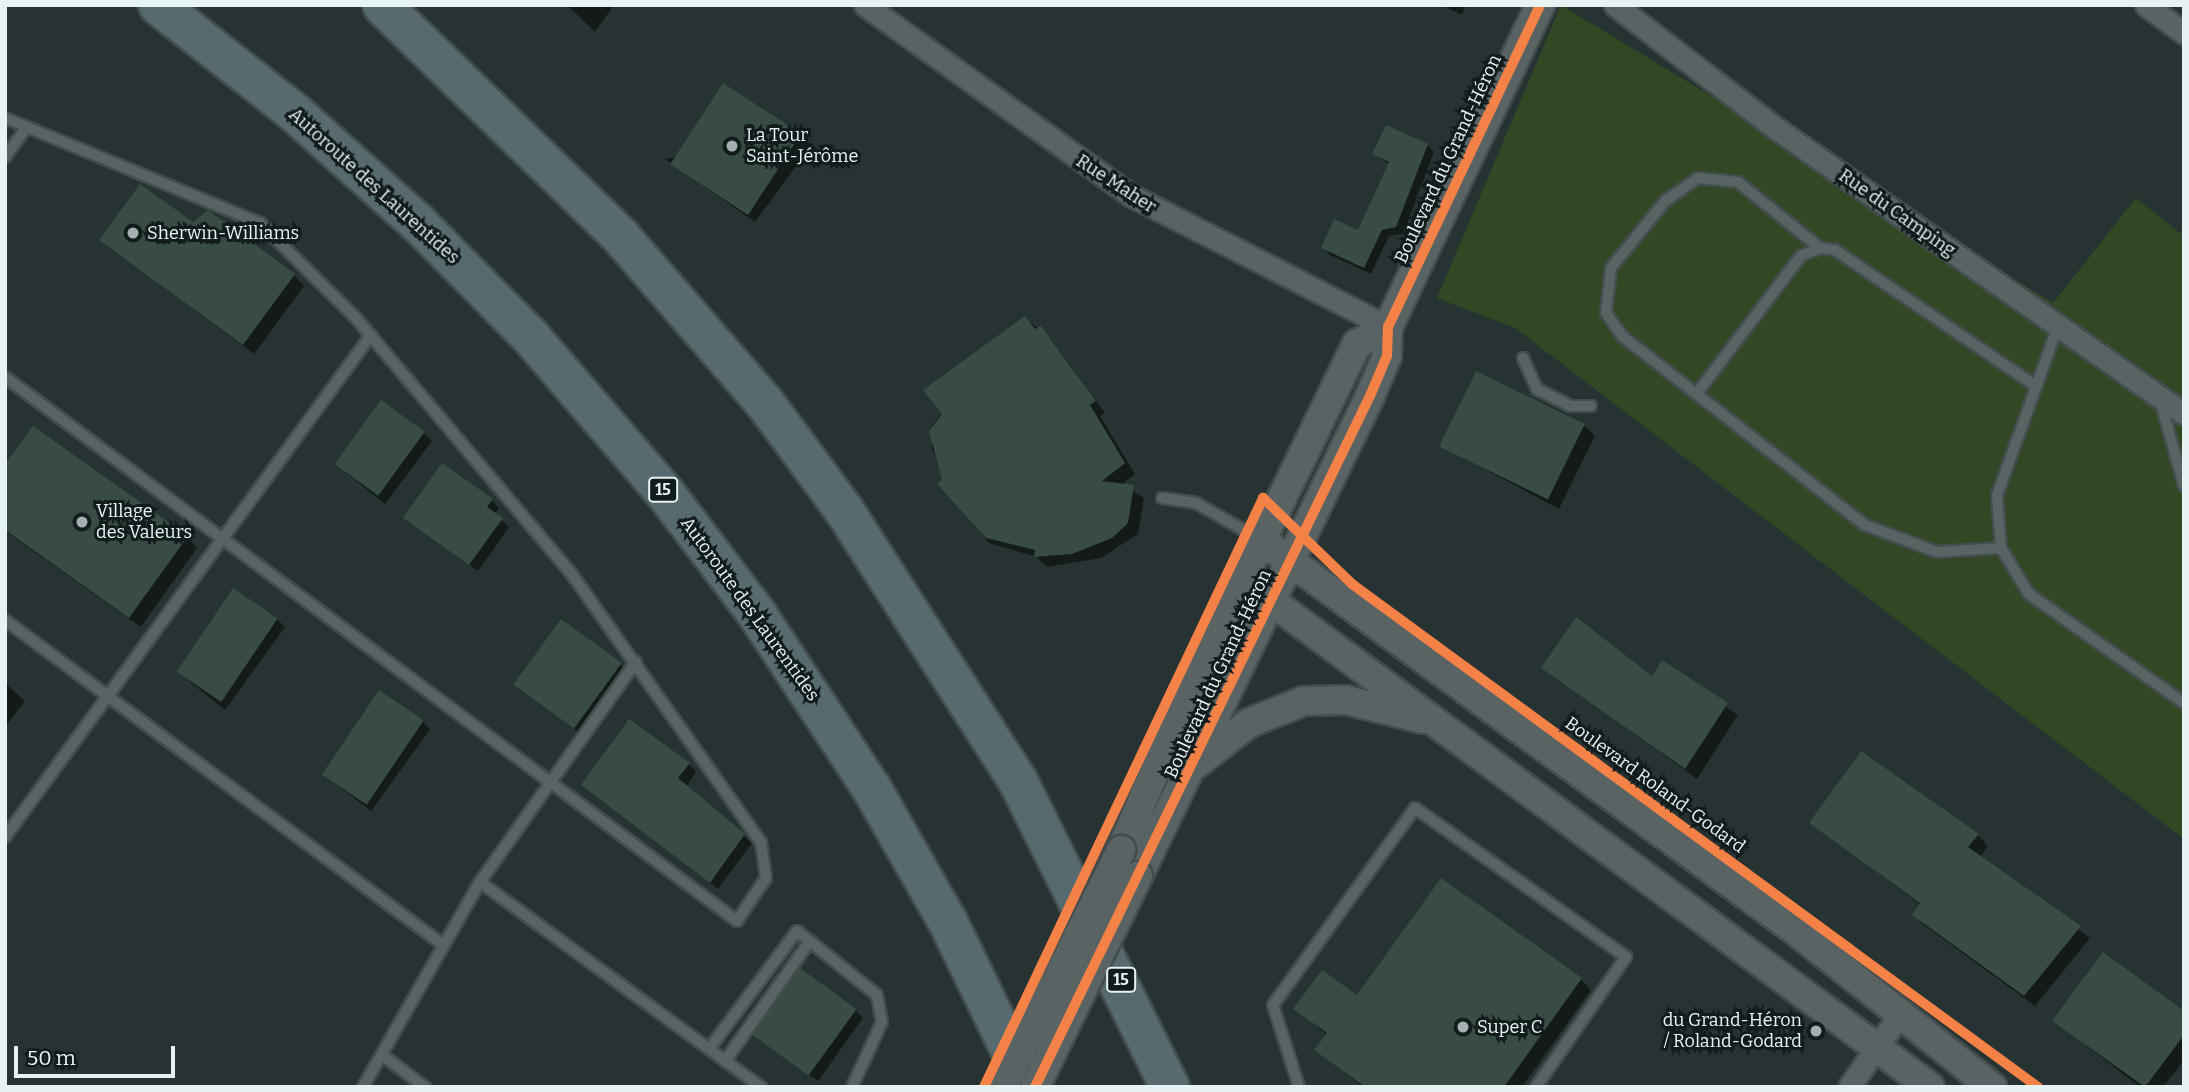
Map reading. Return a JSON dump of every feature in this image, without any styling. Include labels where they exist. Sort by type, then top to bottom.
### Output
[{"type":"highway","name":"Autoroute des Laurentides","points":[[158,5],[286,105],[417,222],[530,336],[666,494],[757,614],[872,789],[948,922],[1028,1087]]},
{"type":"highway","name":"15","points":[[382,5],[621,236],[765,403],[844,509],[1031,804],[1170,1087]]},
{"type":"street","name":"Rue Maher","points":[[865,5],[1132,196],[1388,327]]},
{"type":"street","name":"Boulevard du Grand-Héron","points":[[1035,1087],[1196,764],[1387,356],[1388,327],[1540,5]]},
{"type":"street","name":"Rue du Camping","points":[[1615,5],[1774,127],[2184,414]]},
{"type":"street","points":[[2146,5],[2184,33]]},
{"type":"street","name":"Boulevard du Grand-Héron","points":[[1003,1087],[1121,850],[1244,581],[1357,344],[1388,327]]},
{"type":"street","name":"Boulevard Roland-Godard","points":[[1264,542],[1900,1014],[1992,1087]]},
{"type":"street","points":[[1244,581],[1930,1087]]},
{"type":"street","points":[[1196,764],[1249,723],[1304,701],[1346,700],[1439,723]]},
{"type":"street","points":[[1849,1087],[1900,1014]]},
{"type":"lane","points":[[5,118],[260,223],[371,335],[564,564],[761,842],[766,878],[737,921],[5,377]]},
{"type":"lane","points":[[5,157],[27,127]]},
{"type":"lane","points":[[1820,248],[1738,182],[1720,176],[1698,178],[1666,200],[1611,268],[1606,313],[1622,336],[1865,525],[1937,552],[2001,548]]},
{"type":"lane","points":[[1698,393],[1801,256],[1820,248],[1835,250],[2036,386]]},
{"type":"lane","points":[[2058,326],[1997,495],[2001,548],[2029,594],[2184,702]]},
{"type":"lane","points":[[5,837],[106,694],[371,335]]},
{"type":"lane","points":[[1523,358],[1537,389],[1570,406],[1591,406]]},
{"type":"lane","points":[[2160,397],[2184,486]]},
{"type":"lane","points":[[1163,498],[1196,503],[1264,542]]},
{"type":"lane","points":[[5,620],[442,944]]},
{"type":"lane","points":[[363,1087],[442,944],[480,882],[636,662]]},
{"type":"lane","points":[[1300,1087],[1273,1005],[1415,808],[1626,957],[1535,1087]]},
{"type":"lane","points":[[480,882],[761,1087]]},
{"type":"lane","points":[[709,1049],[797,931],[877,995],[882,1022],[852,1087]]},
{"type":"lane","points":[[726,1061],[810,941]]},
{"type":"lane","points":[[382,1055],[425,1087]]},
{"type":"green space","points":[[1561,5],[2053,303],[2136,198],[2184,236],[2184,839],[1515,328],[1437,298]]},
{"type":"building","name":"La Tour Saint-Jérôme","points":[[723,83],[801,134],[748,215],[670,164]]},
{"type":"building","points":[[1386,125],[1428,144],[1396,227],[1382,230],[1364,268],[1321,248],[1334,219],[1358,230],[1389,162],[1372,154]]},
{"type":"building","points":[[140,184],[193,222],[208,210],[295,274],[243,345],[99,240]]},
{"type":"building","points":[[1025,316],[1035,329],[1041,326],[1096,401],[1090,405],[1125,463],[1102,481],[1134,485],[1128,523],[1112,538],[1072,554],[1034,557],[1035,550],[986,538],[937,484],[942,480],[929,431],[942,414],[923,390]]},
{"type":"building","points":[[1476,371],[1585,424],[1548,500],[1439,446]]},
{"type":"building","points":[[381,400],[425,432],[378,496],[335,464]]},
{"type":"building","points":[[33,426],[188,536],[129,618],[5,530],[5,464]]},
{"type":"building","points":[[442,463],[493,499],[487,507],[503,518],[469,565],[403,518]]},
{"type":"building","points":[[233,588],[278,618],[221,702],[177,672]]},
{"type":"building","points":[[1576,617],[1652,676],[1662,660],[1728,703],[1685,769],[1541,668]]},
{"type":"building","points":[[561,619],[622,663],[574,729],[513,685]]},
{"type":"building","points":[[379,690],[424,720],[367,805],[322,775]]},
{"type":"building","points":[[629,719],[690,763],[678,778],[745,834],[710,883],[581,785]]},
{"type":"building","points":[[1861,751],[1979,834],[1968,847],[2081,926],[2024,996],[1912,915],[1920,903],[1809,823]]},
{"type":"building","points":[[1441,878],[1582,978],[1504,1087],[1365,1087],[1314,1050],[1327,1033],[1293,1009],[1322,970],[1357,995]]},
{"type":"building","points":[[2103,952],[2184,1011],[2184,1035],[2145,1087],[2052,1021]]},
{"type":"building","points":[[800,968],[857,1009],[808,1075],[752,1034]]},
{"type":"cycle path","points":[[1035,1087],[1370,396],[1387,356],[1388,327],[1540,5]]},
{"type":"cycle path","points":[[984,1087],[1263,498],[1352,584],[2038,1087]]},
{"type":"place","name":"La Tour Saint-Jérôme","points":[[732,146]]},
{"type":"place","name":"Sherwin-Williams","points":[[133,233]]},
{"type":"place","name":"Village des Valeurs","points":[[82,522]]},
{"type":"place","name":"Super C","points":[[1463,1027]]},
{"type":"place","name":"du Grand-Héron / Roland-Godard","points":[[1816,1031]]}]
